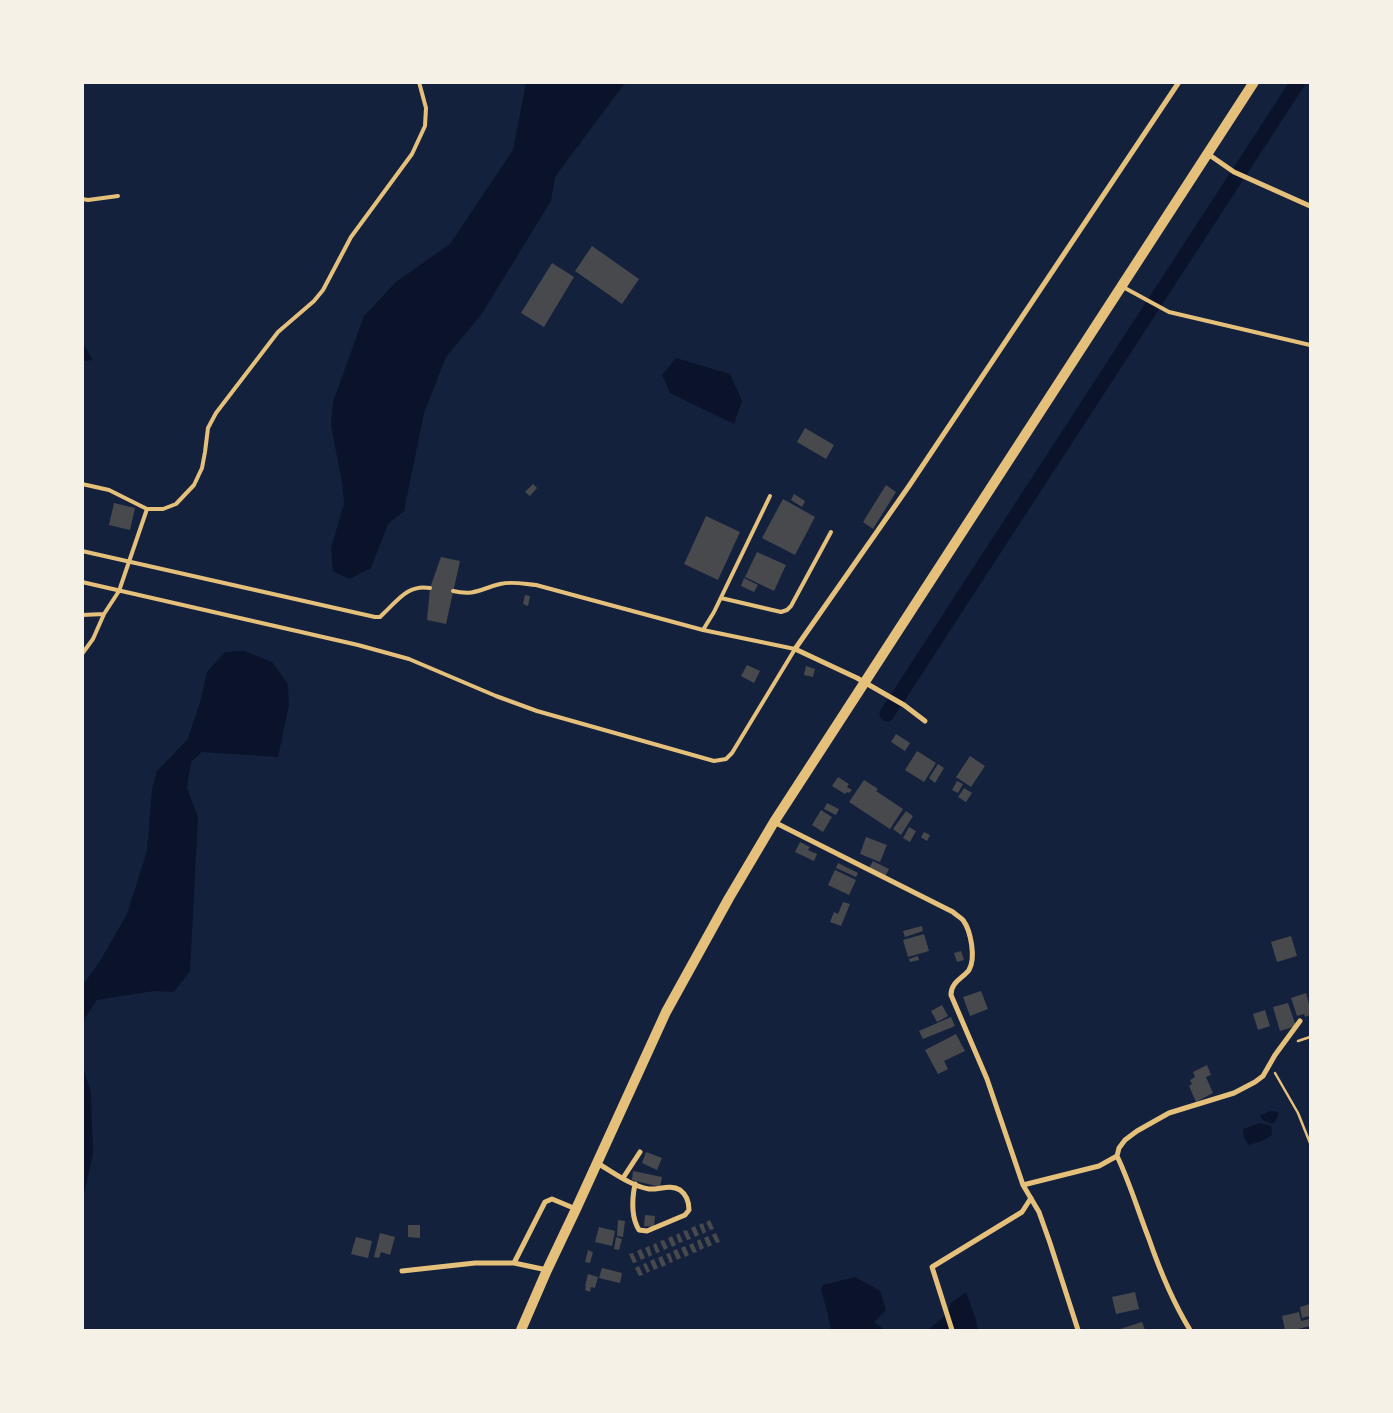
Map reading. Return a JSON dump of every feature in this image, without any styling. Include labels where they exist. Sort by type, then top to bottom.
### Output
[{"type":"main road","points":[[520,1330],[666,1012],[729,898],[861,680],[1122,286],[1254,82]]},
{"type":"street","points":[[925,721],[904,705],[861,680],[796,649],[909,486],[1179,82]]},
{"type":"street","points":[[1208,154],[1234,172],[1310,206]]},
{"type":"street","points":[[774,822],[954,912],[963,921],[971,943],[972,960],[970,968],[952,986],[951,995],[987,1079],[1023,1185],[1031,1198],[1050,1243],[1078,1330]]},
{"type":"street","points":[[1190,1330],[1176,1307],[1148,1239],[1126,1174],[1117,1156],[1119,1148],[1125,1140],[1137,1131],[1169,1113],[1244,1088],[1263,1076],[1275,1055],[1300,1021]]},
{"type":"street","points":[[623,1178],[640,1152]]},
{"type":"street","points":[[1023,1185],[1099,1166],[1117,1156]]},
{"type":"street","points":[[597,1162],[623,1178],[650,1189],[668,1187],[681,1190],[688,1199],[689,1210],[685,1215],[647,1232],[640,1230],[634,1217],[633,1203],[636,1184]]},
{"type":"street","points":[[952,1330],[932,1267],[1022,1212],[1031,1198]]},
{"type":"street","points":[[517,1264],[545,1202],[552,1199],[576,1209]]},
{"type":"street","points":[[402,1271],[456,1264],[517,1264],[546,1270]]},
{"type":"lane","points":[[82,484],[108,490],[147,509],[163,509],[176,504],[194,485],[202,468],[208,428],[216,413],[278,332],[314,301],[323,290],[351,237],[412,154],[425,126],[426,108],[419,82]]},
{"type":"lane","points":[[82,199],[118,196]]},
{"type":"lane","points":[[1122,286],[1169,312],[1310,345]]},
{"type":"lane","points":[[703,630],[721,598],[770,496]]},
{"type":"lane","points":[[82,654],[93,639],[104,614],[119,591],[147,509]]},
{"type":"lane","points":[[721,598],[781,612],[787,610],[791,606],[831,532]]},
{"type":"lane","points":[[82,550],[375,617],[383,614],[409,590],[416,587],[430,588]]},
{"type":"lane","points":[[82,582],[348,643],[409,659],[496,696],[537,711],[714,761],[726,758],[732,753],[796,649],[703,630],[536,585],[514,582],[499,584],[475,593],[465,594],[453,591]]},
{"type":"lane","points":[[82,615],[104,614]]},
{"type":"path","points":[[1270,1066],[1280,1079],[1308,1134],[1310,1143]]},
{"type":"water","points":[[526,83],[625,83],[555,177],[551,201],[481,315],[446,357],[424,413],[404,511],[388,524],[371,568],[349,579],[333,571],[331,548],[344,504],[342,482],[331,426],[333,402],[364,316],[396,282],[450,244],[513,150]]},
{"type":"water","points":[[84,345],[93,360],[83,361]]},
{"type":"water","points":[[676,358],[730,374],[742,401],[734,424],[670,393],[662,375]]},
{"type":"water","points":[[244,651],[272,662],[288,684],[289,705],[278,757],[202,752],[191,762],[187,788],[198,817],[190,971],[174,992],[154,991],[97,1000],[85,1018],[83,1029],[83,985],[100,961],[127,914],[147,851],[152,789],[157,771],[188,739],[201,699],[207,672],[225,652]]},
{"type":"water","points":[[82,1065],[91,1092],[93,1154],[84,1194],[83,1194]]},
{"type":"water","points":[[1271,1111],[1278,1112],[1278,1116],[1273,1124],[1262,1120],[1260,1115]]},
{"type":"water","points":[[1260,1123],[1271,1126],[1272,1135],[1262,1141],[1249,1145],[1244,1138],[1243,1129]]},
{"type":"water","points":[[855,1277],[880,1291],[886,1310],[874,1322],[883,1330],[831,1330],[821,1290],[823,1285]]},
{"type":"water","points":[[966,1292],[978,1330],[928,1330],[947,1314],[951,1303]]},
{"type":"building","points":[[592,246],[639,279],[622,304],[575,271]]},
{"type":"building","points":[[552,263],[574,277],[544,327],[521,313]]},
{"type":"building","points":[[805,428],[834,445],[826,459],[797,442]]},
{"type":"building","points":[[533,484],[537,488],[530,496],[525,492]]},
{"type":"building","points":[[886,485],[896,492],[873,529],[863,522]]},
{"type":"building","points":[[794,494],[805,501],[802,507],[791,500]]},
{"type":"building","points":[[783,499],[815,517],[795,555],[762,538]]},
{"type":"building","points":[[114,503],[135,508],[130,530],[109,525]]},
{"type":"building","points":[[706,516],[740,532],[718,580],[684,564]]},
{"type":"building","points":[[757,552],[786,565],[774,591],[745,577]]},
{"type":"building","points":[[441,557],[460,561],[446,624],[427,620],[430,588]]},
{"type":"building","points":[[744,578],[758,585],[754,592],[741,586]]},
{"type":"building","points":[[525,595],[530,596],[528,606],[523,604]]},
{"type":"building","points":[[747,665],[760,671],[754,683],[741,676]]},
{"type":"building","points":[[806,666],[815,669],[813,677],[804,675]]},
{"type":"building","points":[[896,734],[910,743],[905,751],[891,742]]},
{"type":"building","points":[[917,751],[936,763],[924,782],[905,770]]},
{"type":"building","points":[[970,756],[985,766],[971,787],[956,777]]},
{"type":"building","points":[[938,764],[944,768],[935,783],[929,778]]},
{"type":"building","points":[[838,777],[849,784],[847,787],[852,790],[849,793],[845,794],[832,786]]},
{"type":"building","points":[[864,780],[878,789],[876,791],[903,809],[890,829],[849,802]]},
{"type":"building","points":[[957,781],[963,784],[958,793],[952,790]]},
{"type":"building","points":[[964,788],[972,793],[966,802],[958,797]]},
{"type":"building","points":[[827,803],[839,809],[836,815],[824,809]]},
{"type":"building","points":[[821,810],[832,817],[823,832],[812,825]]},
{"type":"building","points":[[906,811],[913,816],[901,835],[893,829]]},
{"type":"building","points":[[909,827],[916,831],[910,842],[903,838]]},
{"type":"building","points":[[924,832],[930,835],[927,841],[921,837]]},
{"type":"building","points":[[866,837],[887,845],[880,862],[860,854]]},
{"type":"building","points":[[800,842],[810,847],[808,850],[817,854],[814,861],[795,852]]},
{"type":"building","points":[[873,861],[889,869],[885,877],[869,868]]},
{"type":"building","points":[[838,863],[858,873],[856,877],[836,868]]},
{"type":"building","points":[[835,870],[856,880],[849,895],[828,885]]},
{"type":"building","points":[[843,902],[850,904],[841,926],[830,922],[834,912],[838,914]]},
{"type":"building","points":[[922,926],[923,931],[905,937],[903,931]]},
{"type":"building","points":[[924,934],[929,951],[908,957],[903,940]]},
{"type":"building","points":[[1291,936],[1297,956],[1277,962],[1271,942]]},
{"type":"building","points":[[961,951],[964,960],[957,962],[954,953]]},
{"type":"building","points":[[918,956],[919,960],[910,962],[909,959]]},
{"type":"building","points":[[981,991],[988,1009],[970,1016],[963,997]]},
{"type":"building","points":[[1306,993],[1310,1015],[1305,1017],[1304,1014],[1297,1016],[1291,998]]},
{"type":"building","points":[[1288,1003],[1296,1026],[1280,1031],[1273,1007]]},
{"type":"building","points":[[942,1005],[948,1016],[937,1022],[931,1011]]},
{"type":"building","points":[[1265,1010],[1270,1026],[1258,1030],[1253,1014]]},
{"type":"building","points":[[951,1017],[955,1026],[923,1039],[919,1031]]},
{"type":"building","points":[[956,1034],[965,1051],[944,1061],[948,1069],[938,1074],[925,1050]]},
{"type":"building","points":[[1207,1065],[1211,1075],[1206,1077],[1213,1093],[1196,1102],[1189,1086],[1192,1084],[1190,1080],[1195,1077],[1193,1072]]},
{"type":"building","points":[[646,1152],[662,1158],[657,1170],[642,1163]]},
{"type":"building","points":[[633,1171],[662,1177],[660,1187],[632,1180]]},
{"type":"building","points":[[645,1215],[655,1216],[654,1227],[644,1226]]},
{"type":"building","points":[[618,1220],[625,1221],[623,1237],[617,1236]]},
{"type":"building","points":[[710,1220],[714,1229],[710,1230],[706,1222]]},
{"type":"building","points":[[703,1223],[706,1232],[703,1234],[699,1225]]},
{"type":"building","points":[[408,1225],[420,1225],[420,1238],[408,1237]]},
{"type":"building","points":[[695,1226],[699,1235],[695,1237],[691,1228]]},
{"type":"building","points":[[599,1227],[615,1231],[612,1246],[595,1242]]},
{"type":"building","points":[[687,1230],[691,1239],[687,1240],[683,1231]]},
{"type":"building","points":[[380,1233],[395,1237],[390,1255],[381,1252],[379,1258],[374,1257]]},
{"type":"building","points":[[679,1233],[683,1242],[679,1243],[676,1235]]},
{"type":"building","points":[[716,1233],[720,1242],[716,1243],[712,1235]]},
{"type":"building","points":[[672,1236],[676,1245],[672,1247],[668,1238]]},
{"type":"building","points":[[708,1236],[712,1245],[708,1247],[704,1238]]},
{"type":"building","points":[[356,1237],[372,1241],[368,1258],[351,1254]]},
{"type":"building","points":[[616,1237],[622,1239],[619,1250],[614,1249]]},
{"type":"building","points":[[700,1239],[704,1248],[700,1250],[697,1241]]},
{"type":"building","points":[[664,1240],[668,1248],[664,1250],[660,1241]]},
{"type":"building","points":[[656,1243],[660,1252],[656,1253],[653,1245]]},
{"type":"building","points":[[693,1243],[697,1252],[693,1253],[689,1245]]},
{"type":"building","points":[[649,1246],[652,1255],[649,1257],[645,1248]]},
{"type":"building","points":[[685,1246],[689,1255],[685,1257],[681,1248]]},
{"type":"building","points":[[641,1249],[645,1258],[641,1260],[637,1251]]},
{"type":"building","points":[[677,1249],[681,1258],[677,1260],[673,1251]]},
{"type":"building","points":[[588,1250],[593,1252],[590,1263],[585,1262]]},
{"type":"building","points":[[633,1253],[637,1262],[633,1263],[629,1254]]},
{"type":"building","points":[[670,1253],[673,1262],[670,1263],[666,1254]]},
{"type":"building","points":[[662,1256],[666,1265],[662,1267],[658,1258]]},
{"type":"building","points":[[654,1259],[658,1268],[654,1270],[650,1261]]},
{"type":"building","points":[[646,1263],[650,1271],[647,1273],[643,1264]]},
{"type":"building","points":[[639,1266],[643,1275],[639,1276],[635,1268]]},
{"type":"building","points":[[602,1268],[622,1273],[620,1283],[599,1278]]},
{"type":"building","points":[[588,1274],[598,1277],[595,1288],[591,1287],[590,1292],[585,1290]]},
{"type":"building","points":[[1135,1292],[1139,1309],[1116,1314],[1112,1297]]},
{"type":"building","points":[[1310,1304],[1310,1316],[1302,1318],[1300,1307]]},
{"type":"building","points":[[1299,1312],[1301,1321],[1309,1319],[1310,1326],[1285,1330],[1282,1316]]},
{"type":"building","points":[[1142,1322],[1145,1330],[1117,1330]]},
{"type":"waterway","points":[[887,714],[1298,82]]}]
